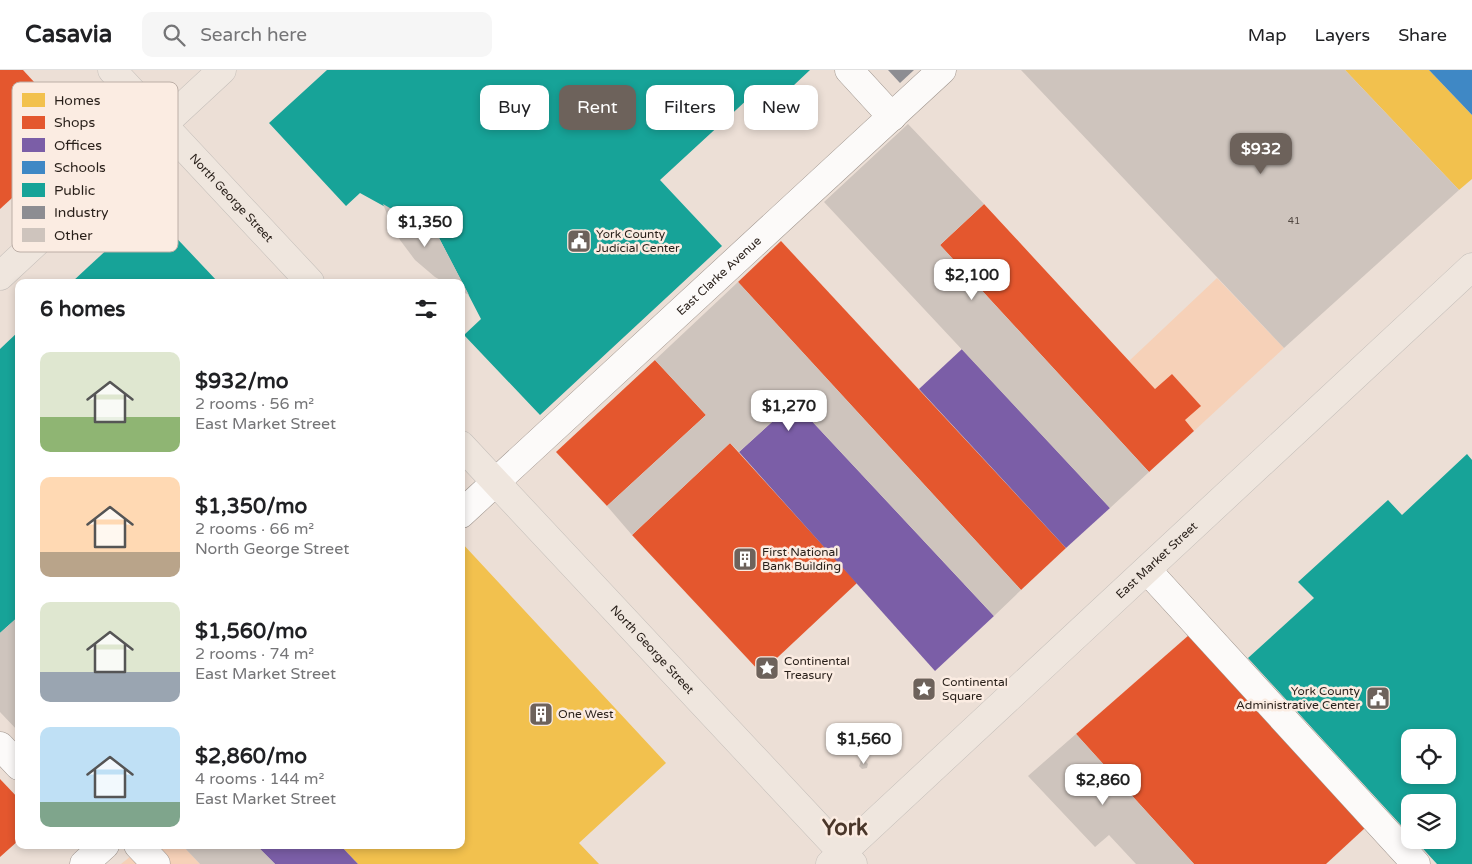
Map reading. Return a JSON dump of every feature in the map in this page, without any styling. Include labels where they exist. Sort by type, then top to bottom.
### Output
[{"type":"main road","name":"North George Street","points":[[112,70],[123,82]]},
{"type":"main road","points":[[178,110],[222,70]]},
{"type":"main road","name":"North George Street","points":[[178,140],[307,279]]},
{"type":"main road","points":[[0,276],[26,252]]},
{"type":"main road","name":"East Market Street","points":[[842,860],[1147,570],[1472,267]]},
{"type":"main road","name":"North George Street","points":[[465,449],[842,860]]},
{"type":"street","points":[[849,70],[892,117]]},
{"type":"street","name":"East Clarke Avenue","points":[[465,510],[942,70]]},
{"type":"street","points":[[1147,570],[1416,864]]},
{"type":"street","points":[[0,746],[15,762]]},
{"type":"street","points":[[142,849],[156,864]]},
{"type":"shaded area","points":[[1217,278],[1284,348],[1194,431],[1185,420],[1200,405],[1172,374],[1155,389],[1129,361]]},
{"type":"shaded area","points":[[140,849],[186,849],[200,864],[121,864]]},
{"type":"building: Homes","points":[[1345,70],[1429,70],[1472,115],[1472,179],[1459,190]]},
{"type":"building: Homes","name":"One West","points":[[465,546],[666,763],[579,843],[599,864],[358,864],[344,849],[465,849]]},
{"type":"building: Shops","points":[[0,70],[23,70],[34,82],[12,82],[12,198],[0,209]]},
{"type":"building: Shops","points":[[984,204],[1155,389],[1172,374],[1201,406],[1185,420],[1194,431],[1149,472],[940,245]]},
{"type":"building: Shops","points":[[781,241],[1066,548],[1021,590],[738,282]]},
{"type":"building: Shops","points":[[655,360],[706,415],[607,506],[556,452]]},
{"type":"building: Shops","name":"First National Bank Building","points":[[730,443],[857,583],[761,673],[632,535]]},
{"type":"building: Shops","points":[[1189,635],[1365,828],[1326,864],[1194,864],[1076,734]]},
{"type":"building: Shops","points":[[0,779],[15,795],[15,844],[0,857]]},
{"type":"building: Offices","points":[[962,349],[1110,508],[1066,548],[919,389]]},
{"type":"building: Offices","points":[[794,402],[994,616],[935,671],[739,452]]},
{"type":"building: Offices","points":[[260,849],[344,849],[358,864],[275,864]]},
{"type":"building: Schools","points":[[1429,70],[1472,70],[1472,115]]},
{"type":"building: Public","name":"York County Judicial Center","points":[[327,70],[810,70],[794,85],[744,85],[744,103],[734,112],[734,85],[646,85],[646,130],[714,130],[660,180],[722,246],[540,415],[465,336],[481,319],[465,288],[465,279],[460,279],[438,236],[360,193],[346,206],[269,123]]},
{"type":"building: Public","points":[[178,240],[215,279],[75,279],[104,252],[178,252]]},
{"type":"building: Public","points":[[15,335],[15,620],[0,633],[0,349]]},
{"type":"building: Public","name":"York County Administrative Center","points":[[1467,454],[1472,460],[1472,864],[1437,864],[1423,849],[1456,849],[1456,794],[1401,794],[1401,825],[1248,658],[1314,598],[1298,582],[1388,500],[1402,515]]},
{"type":"building: Industry","points":[[888,70],[914,70],[900,83]]},
{"type":"building: Other","points":[[1021,70],[1345,70],[1459,190],[1284,348]]},
{"type":"building: Other","points":[[908,124],[984,204],[940,245],[1149,472],[1110,508],[824,202]]},
{"type":"building: Other","points":[[383,204],[438,236],[461,279],[439,279],[415,260],[400,240]]},
{"type":"building: Other","points":[[738,282],[1021,590],[994,616],[794,402],[739,452],[730,443],[632,535],[607,506],[706,415],[655,360]]},
{"type":"building: Other","points":[[15,620],[15,728],[0,712],[0,633]]},
{"type":"building: Other","points":[[1076,734],[1194,864],[1136,864],[1109,835],[1095,847],[1028,776]]},
{"type":"building: Other","points":[[861,761],[865,761],[868,764],[867,768],[862,769],[859,766]]},
{"type":"building: Other","points":[[186,849],[260,849],[275,864],[200,864]]},
{"type":"place","name":"York County Judicial Center","points":[[579,241]]},
{"type":"place","name":"First National Bank Building","points":[[745,559]]},
{"type":"place","name":"Continental Treasury","points":[[767,668]]},
{"type":"place","name":"Continental Square","points":[[924,689]]},
{"type":"place","name":"York County Administrative Center","points":[[1378,698]]},
{"type":"place","name":"One West","points":[[541,714]]},
{"type":"district","name":"York","points":[[845,828]]}]
